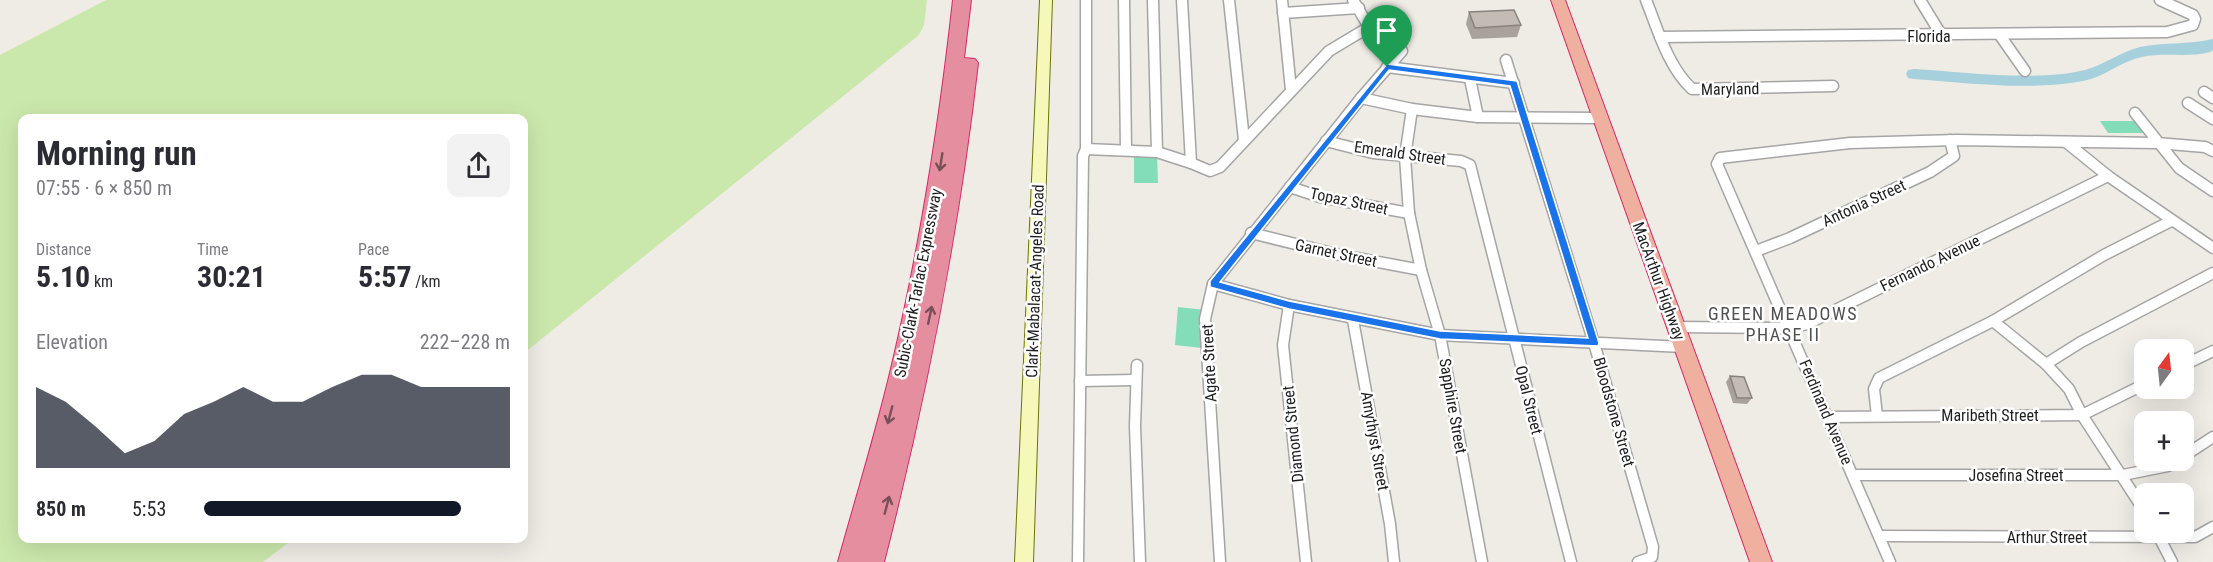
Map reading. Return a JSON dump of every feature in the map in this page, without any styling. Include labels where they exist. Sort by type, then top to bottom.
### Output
[{"type":"highway","name":"Subic-Clark-Tarlac Expressway","points":[[850,562],[900,377],[923,265],[946,132],[962,0]]},
{"type":"highway","name":"Subic-Clark-Tarlac Expressway","points":[[872,562],[896,471],[940,265],[961,133],[976,0]]},
{"type":"highway","name":"MacArthur Highway","points":[[1558,0],[1761,562]]},
{"type":"main road","name":"Clark-Mabalacat-Angeles Road","points":[[1024,562],[1046,0]]},
{"type":"street","points":[[1078,562],[1082,167],[1086,149],[1086,0]]},
{"type":"street","points":[[1124,0],[1126,150]]},
{"type":"street","points":[[1153,0],[1157,152]]},
{"type":"street","points":[[1182,0],[1191,163]]},
{"type":"street","points":[[1229,0],[1244,140]]},
{"type":"street","points":[[1282,0],[1291,90]]},
{"type":"street","name":"Maryland","points":[[1646,0],[1660,37],[1685,82],[1692,89],[1833,86]]},
{"type":"street","points":[[1920,0],[1942,36]]},
{"type":"street","name":"Florida","points":[[1660,37],[2167,32],[2188,28],[2194,22],[2193,15],[2188,11],[2160,0]]},
{"type":"street","points":[[1086,149],[1157,152],[1191,163],[1204,170],[1213,171],[1220,167],[1329,51],[1369,27],[1356,4],[1283,13]]},
{"type":"street","points":[[1999,34],[2025,71]]},
{"type":"street","name":"Agate Street","points":[[1220,562],[1206,319],[1213,284],[1251,233],[1402,51]]},
{"type":"street","name":"Bloodstone Street","points":[[1506,60],[1594,343],[1653,547],[1644,560]]},
{"type":"street","points":[[1387,67],[1514,83]]},
{"type":"street","points":[[1470,79],[1478,117]]},
{"type":"street","points":[[1361,98],[1412,109],[1478,117],[1600,118]]},
{"type":"street","points":[[2188,103],[2213,119]]},
{"type":"street","name":"Sapphire Street","points":[[1412,109],[1404,157],[1409,213],[1421,270],[1440,335],[1482,562]]},
{"type":"street","points":[[2135,113],[2179,168],[2213,191]]},
{"type":"street","points":[[1950,140],[2157,143],[2210,148]]},
{"type":"street","name":"Ferdinand Avenue","points":[[1890,562],[1717,164],[1722,157],[1850,143],[1950,140]]},
{"type":"street","name":"Antonia Street","points":[[1756,251],[1790,238],[1930,172],[1954,156],[1950,140]]},
{"type":"street","name":"Emerald Street","points":[[1326,141],[1373,153],[1461,161],[1470,165],[1471,168]]},
{"type":"street","points":[[2066,142],[2108,176],[2213,248]]},
{"type":"street","name":"Opal Street","points":[[1471,168],[1571,562]]},
{"type":"street","name":"Fernando Avenue","points":[[1213,284],[1353,320],[1440,335],[1629,346],[1790,328],[1807,324],[2108,176]]},
{"type":"street","name":"Topaz Street","points":[[1290,187],[1341,201],[1409,213]]},
{"type":"street","points":[[1877,416],[1874,389],[1880,378],[1993,321],[2104,255],[2171,221]]},
{"type":"street","name":"Garnet Street","points":[[1251,233],[1336,254],[1421,270]]},
{"type":"street","points":[[2046,364],[2081,342],[2213,273]]},
{"type":"street","name":"Diamond Street","points":[[1289,305],[1283,345],[1306,562]]},
{"type":"street","name":"Amythyst Street","points":[[1353,320],[1390,524],[1394,562]]},
{"type":"street","points":[[1993,321],[2046,364],[2069,389],[2082,415],[2134,494]]},
{"type":"street","points":[[2194,360],[2213,351]]},
{"type":"street","points":[[1137,365],[1135,426],[1140,562]]},
{"type":"street","points":[[1080,381],[1135,380]]},
{"type":"street","name":"Maribeth Street","points":[[1827,417],[2082,415],[2134,389]]},
{"type":"street","points":[[2194,449],[2213,437]]},
{"type":"street","name":"Josefina Street","points":[[1853,476],[2123,475],[2143,471]]},
{"type":"street","name":"Arthur Street","points":[[2194,537],[2213,527]]},
{"type":"street","name":"Arthur Street","points":[[1879,536],[2134,535]]},
{"type":"street","points":[[2162,543],[2172,562]]},
{"type":"green space","points":[[106,0],[927,0],[924,25],[919,35],[528,350],[528,114],[18,114],[18,543],[288,543],[263,562],[0,562],[0,55]]},
{"type":"green space","points":[[2100,121],[2137,121],[2146,133],[2108,133]]},
{"type":"green space","points":[[1134,153],[1157,153],[1158,183],[1134,183]]},
{"type":"green space","points":[[1178,307],[1205,310],[1202,348],[1175,345]]},
{"type":"building","points":[[1514,10],[1521,25],[1475,28],[1469,12]]},
{"type":"building","points":[[1730,376],[1744,377],[1752,398],[1737,398]]},
{"type":"waterway","points":[[1914,74],[1998,79],[2083,76],[2141,52],[2205,48],[2213,44]]},
{"type":"district","name":"GREEN MEADOWS PHASE II","points":[[1783,323]]},
{"type":"route","points":[[1387,67],[1491,82],[1514,83],[1594,343],[1440,335],[1353,320],[1213,284],[1251,233],[1387,67]]}]
